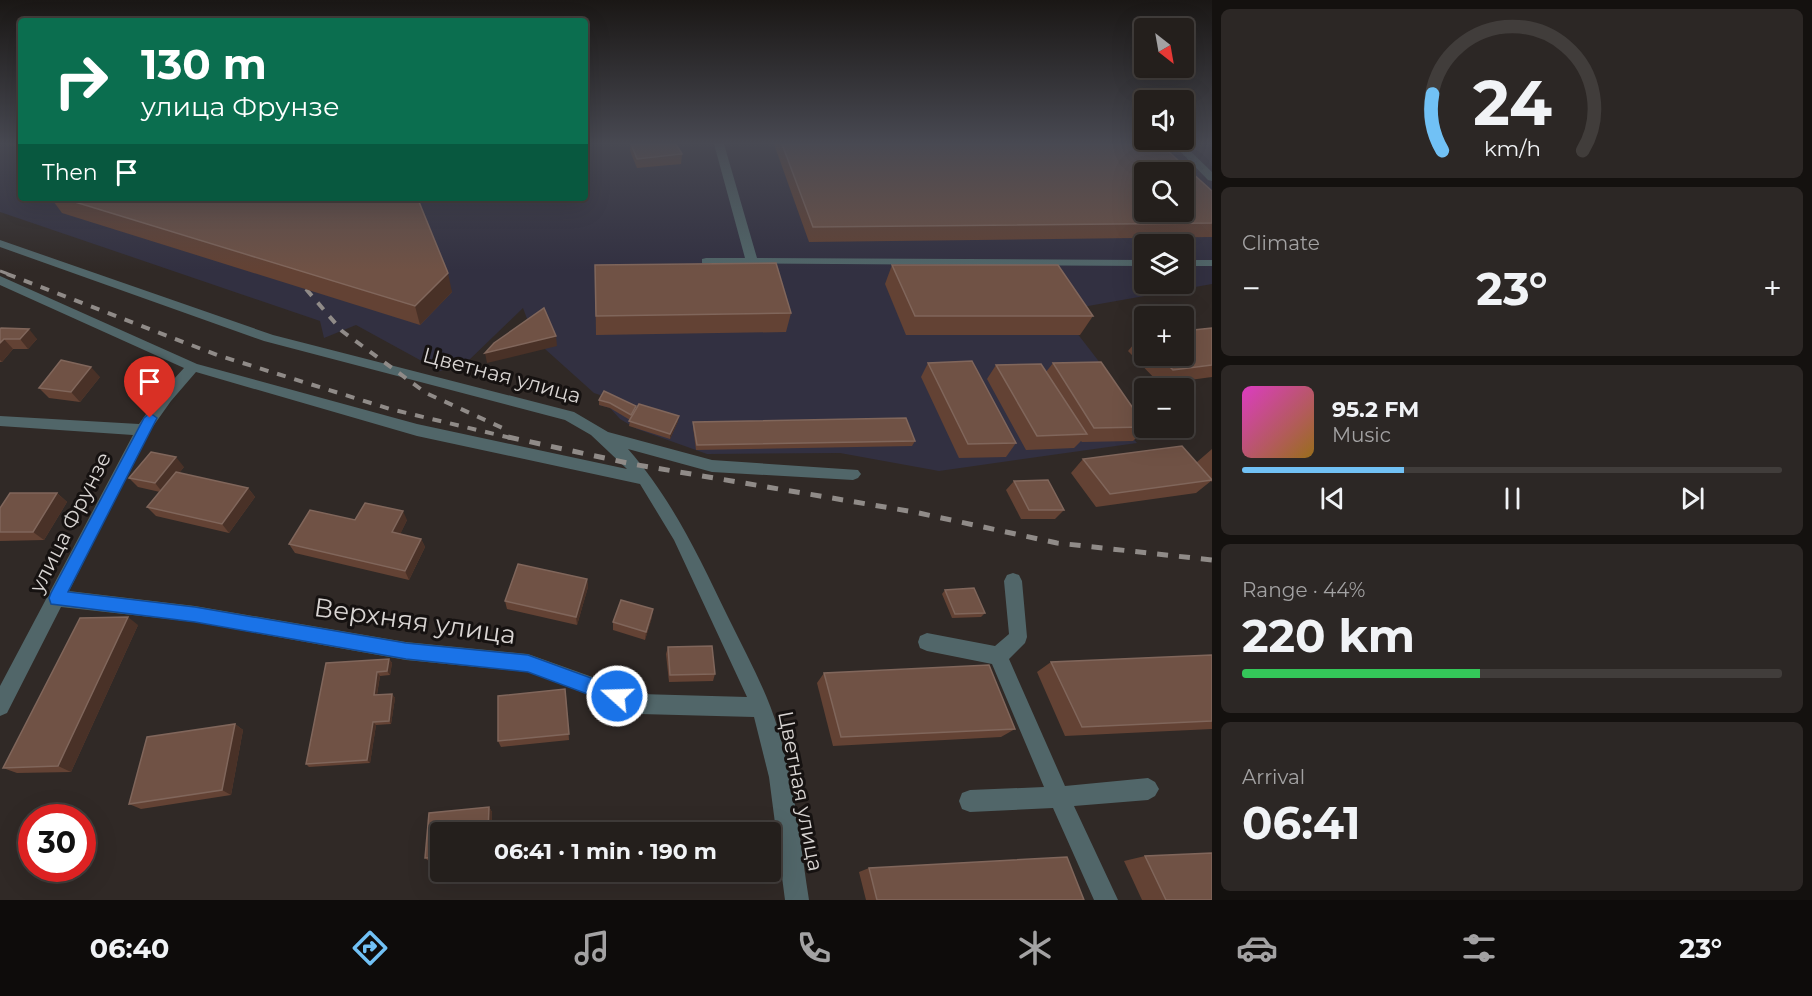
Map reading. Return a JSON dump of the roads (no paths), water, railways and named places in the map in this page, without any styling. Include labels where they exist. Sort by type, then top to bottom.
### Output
[{"type":"street","points":[[731,186],[752,261]]},
{"type":"street","name":"Цветная улица","points":[[0,243],[269,338],[569,416],[585,422],[605,437],[644,479],[685,545],[761,707],[779,780],[797,900]]},
{"type":"street","points":[[706,261],[1134,263]]},
{"type":"street","points":[[1194,263],[1212,263]]},
{"type":"street","points":[[0,280],[193,367],[417,430],[644,479]]},
{"type":"street","name":"улица Фрунзе","points":[[0,706],[143,430],[158,406],[193,367]]},
{"type":"street","points":[[0,422],[143,430]]},
{"type":"street","points":[[605,437],[712,466],[854,474]]},
{"type":"street","points":[[998,656],[1018,637],[1013,581]]},
{"type":"street","name":"Верхняя улица","points":[[57,598],[195,614],[406,651],[528,663],[640,704],[761,707]]},
{"type":"street","points":[[927,642],[998,656]]},
{"type":"street","points":[[998,656],[1106,900]]},
{"type":"street","points":[[970,801],[1059,797],[1148,789]]},
{"type":"railway","points":[[0,271],[11,275]]},
{"type":"railway","points":[[7,274],[217,355],[390,409],[515,439]]},
{"type":"railway","points":[[306,289],[342,331],[426,393],[509,431]]},
{"type":"railway","points":[[508,437],[632,464],[914,512],[1057,543],[1212,560]]}]
